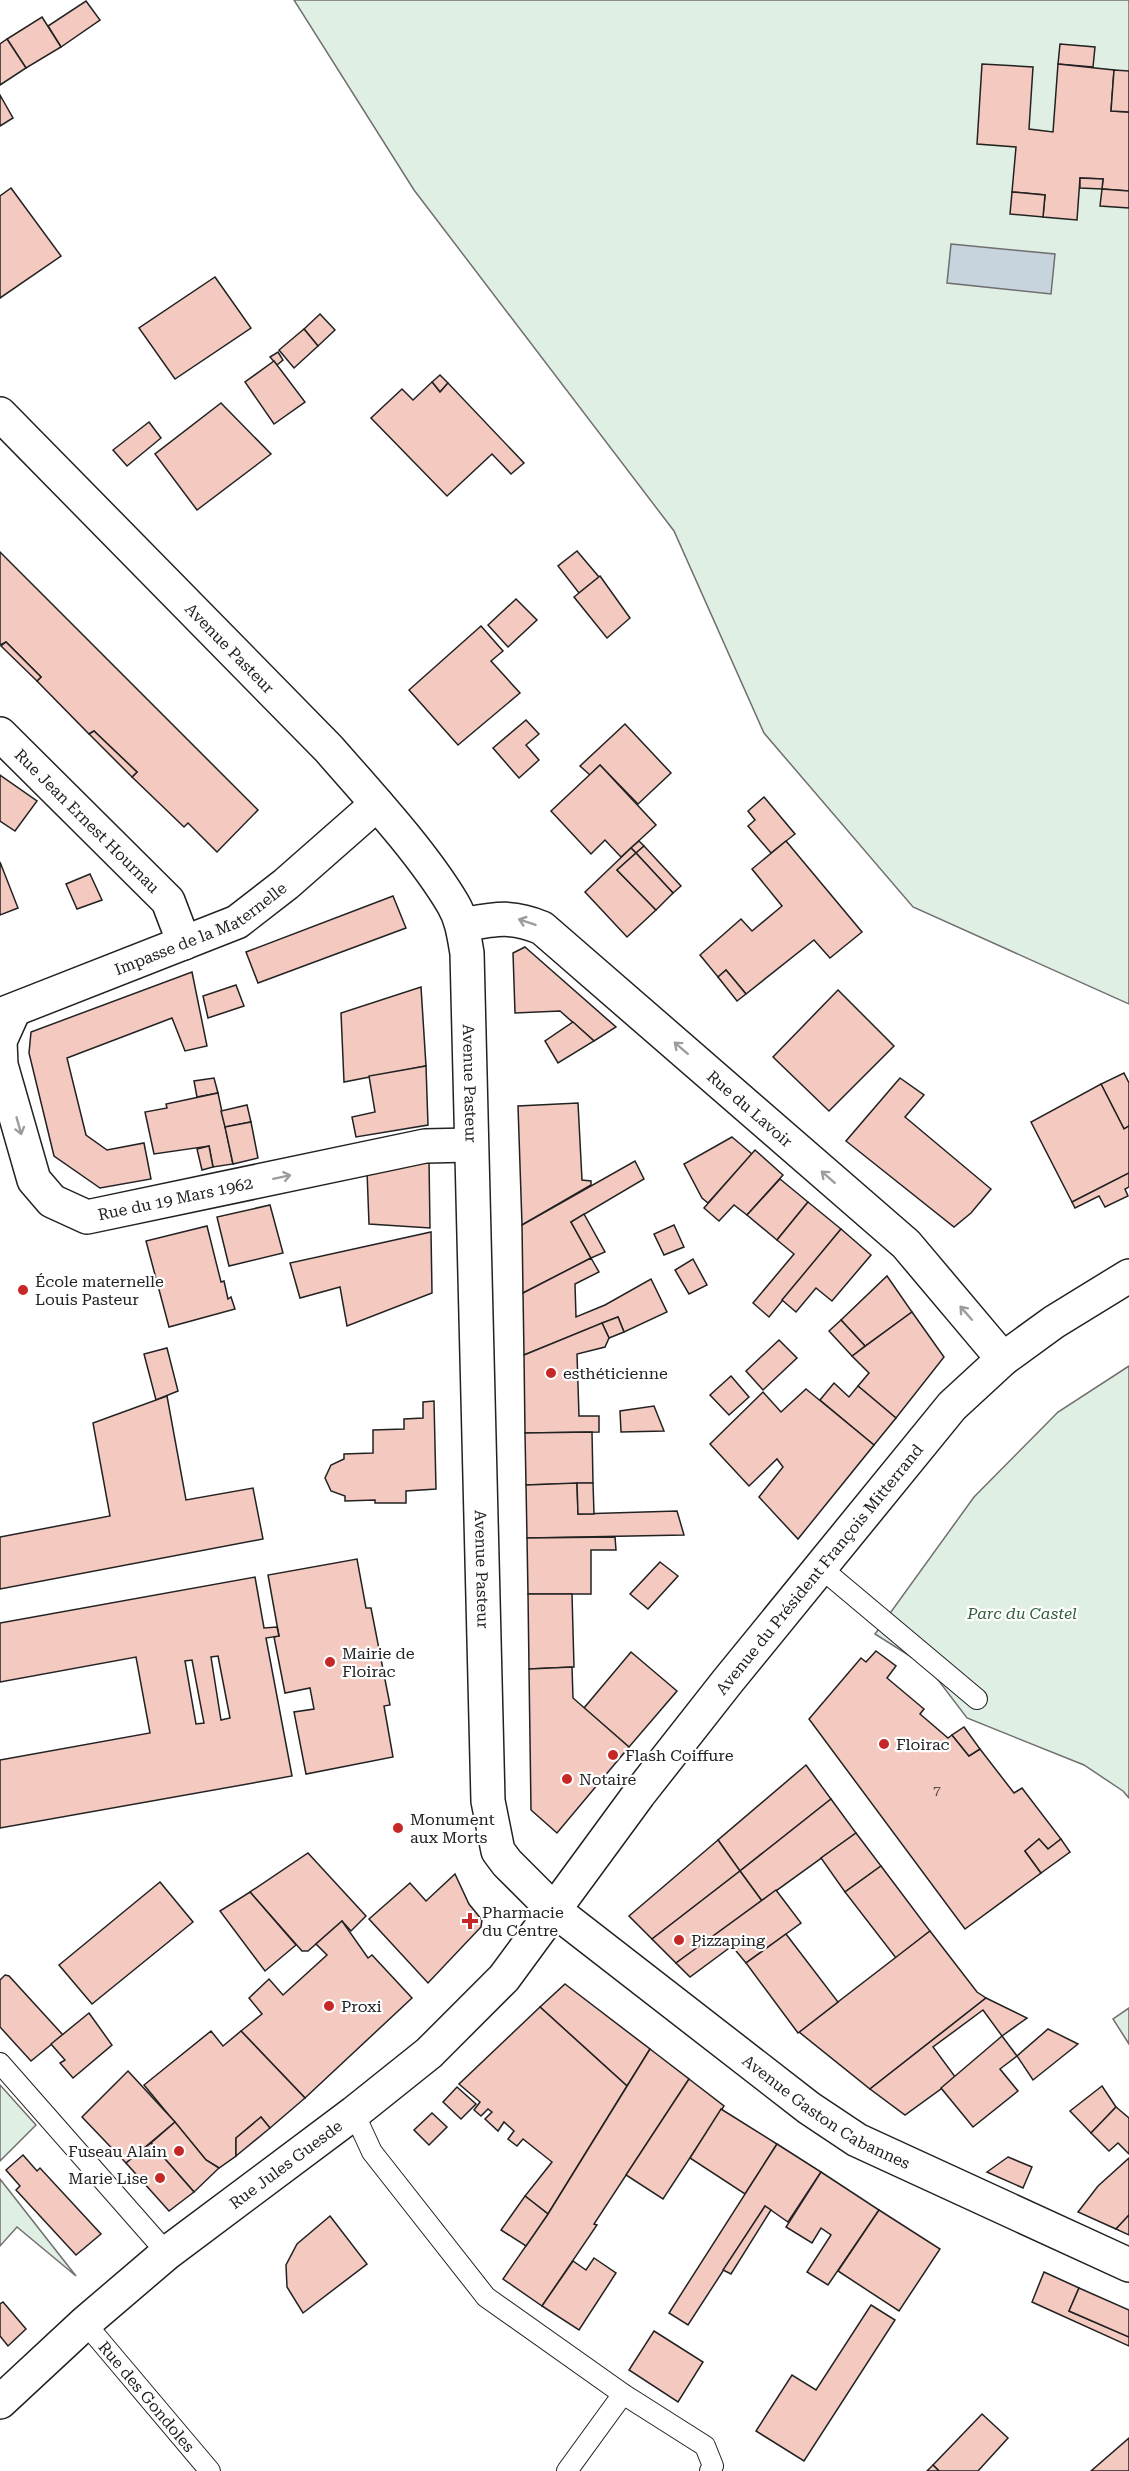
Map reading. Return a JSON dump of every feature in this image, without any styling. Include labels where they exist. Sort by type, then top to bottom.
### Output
[{"type":"street","name":"Avenue Pasteur","points":[[0,414],[321,741],[377,804],[454,905],[463,926],[467,953],[488,1801],[498,1851],[554,1910]]},
{"type":"street","name":"Rue Jean Ernest Hournau","points":[[0,734],[168,901],[184,943]]},
{"type":"street","name":"Impasse de la Maternelle","points":[[7,1012],[237,922],[286,884],[377,804]]},
{"type":"street","name":"Rue du Lavoir","points":[[463,926],[493,920],[520,919],[542,928],[906,1244],[1004,1359]]},
{"type":"street","name":"Rue du 19 Mars 1962","points":[[7,1012],[0,1041],[1,1065],[34,1180],[52,1201],[87,1217],[425,1146],[470,1145]]},
{"type":"street","name":"Avenue du Président François Mitterrand","points":[[554,1910],[661,1766],[952,1406],[1004,1359],[1054,1322],[1129,1276]]},
{"type":"street","name":"Rue Jules Guesde","points":[[0,2402],[85,2322],[166,2253],[354,2114],[429,2053],[504,1978],[554,1910]]},
{"type":"street","name":"Avenue Gaston Cabannes","points":[[554,1910],[809,2108],[857,2140],[1129,2265]]},
{"type":"lane","points":[[821,1568],[977,1699]]},
{"type":"lane","points":[[0,2063],[166,2253]]},
{"type":"lane","points":[[354,2114],[372,2152],[486,2297],[623,2394],[705,2446],[713,2466],[710,2471]]},
{"type":"lane","name":"Rue des Gondoles","points":[[85,2322],[210,2471]]},
{"type":"lane","points":[[567,2471],[623,2394]]},
{"type":"green space","points":[[294,0],[1129,0],[1129,1004],[913,907],[764,733],[674,531],[414,190]]},
{"type":"green space","name":"Parc du Castel","points":[[1129,1366],[1129,1798],[1123,1791],[1084,1765],[967,1718],[929,1668],[875,1634],[974,1497],[1058,1412]]},
{"type":"green space","points":[[1129,2008],[1129,2044],[1113,2019]]},
{"type":"green space","points":[[0,2085],[36,2125],[0,2161]]},
{"type":"green space","points":[[0,2179],[76,2276],[17,2227],[0,2246]]},
{"type":"shaded area","points":[[951,244],[1055,254],[1051,294],[947,283]]},
{"type":"building","points":[[86,1],[100,20],[61,47],[48,26]]},
{"type":"building","points":[[42,17],[61,47],[26,68],[7,39]]},
{"type":"building","points":[[7,39],[26,68],[0,85],[0,44]]},
{"type":"building","points":[[1060,44],[1095,47],[1093,67],[1058,64]]},
{"type":"building","points":[[982,64],[1033,67],[1029,129],[1053,132],[1058,64],[1114,70],[1111,111],[1129,112],[1129,191],[1102,189],[1103,179],[1080,178],[1077,220],[1043,217],[1045,195],[1012,192],[1016,147],[977,144]]},
{"type":"building","points":[[1114,70],[1129,71],[1129,112],[1111,111]]},
{"type":"building","points":[[0,95],[13,118],[0,126]]},
{"type":"building","points":[[1080,178],[1103,179],[1102,189],[1080,188]]},
{"type":"building","points":[[11,188],[61,256],[0,298],[0,196]]},
{"type":"building","points":[[1102,189],[1129,191],[1129,208],[1100,206]]},
{"type":"building","points":[[1012,192],[1045,195],[1043,217],[1010,214]]},
{"type":"building","points":[[215,277],[251,328],[175,379],[139,328]]},
{"type":"building","points":[[320,314],[335,330],[318,346],[304,329]]},
{"type":"building","points":[[304,329],[318,346],[294,368],[279,350]]},
{"type":"building","points":[[278,352],[283,360],[277,365],[270,357]]},
{"type":"building","points":[[274,361],[305,402],[274,424],[245,382]]},
{"type":"building","points":[[440,375],[448,383],[440,392],[432,382]]},
{"type":"building","points":[[432,382],[440,392],[448,383],[524,463],[511,474],[492,454],[447,496],[371,418],[402,389],[413,400]]},
{"type":"building","points":[[221,403],[271,454],[197,510],[155,454]]},
{"type":"building","points":[[149,422],[161,438],[127,466],[113,450]]},
{"type":"building","points":[[577,551],[599,577],[579,593],[558,566]]},
{"type":"building","points":[[0,552],[258,810],[217,852],[188,823],[184,827],[132,777],[137,772],[94,731],[89,734],[37,681],[41,677],[6,642],[0,645]]},
{"type":"building","points":[[600,576],[630,618],[607,638],[574,597]]},
{"type":"building","points":[[516,599],[537,620],[508,647],[488,625]]},
{"type":"building","points":[[481,626],[503,651],[491,661],[520,693],[458,745],[409,690]]},
{"type":"building","points":[[6,642],[41,677],[37,681],[1,646]]},
{"type":"building","points":[[526,720],[539,734],[526,745],[539,760],[519,778],[493,748]]},
{"type":"building","points":[[625,724],[671,773],[638,804],[600,765],[590,775],[580,766]]},
{"type":"building","points":[[94,731],[137,772],[132,777],[89,734]]},
{"type":"building","points":[[600,765],[656,825],[621,857],[605,840],[591,854],[551,811]]},
{"type":"building","points":[[0,775],[37,801],[15,831],[0,821]]},
{"type":"building","points":[[764,797],[795,834],[771,853],[748,826],[755,820],[748,811]]},
{"type":"building","points":[[639,841],[644,846],[636,853],[631,848]]},
{"type":"building","points":[[786,841],[862,932],[830,958],[814,940],[746,994],[726,970],[718,977],[700,955],[741,919],[752,931],[782,906],[752,869]]},
{"type":"building","points":[[644,846],[681,886],[673,893],[636,853]]},
{"type":"building","points":[[631,848],[636,853],[617,870],[656,910],[627,937],[585,892]]},
{"type":"building","points":[[636,853],[673,893],[656,910],[617,870]]},
{"type":"building","points":[[0,862],[18,908],[0,915]]},
{"type":"building","points":[[90,874],[102,900],[77,909],[66,884]]},
{"type":"building","points":[[393,896],[406,928],[258,983],[246,952]]},
{"type":"building","points":[[525,947],[616,1027],[594,1041],[560,1011],[515,1013],[513,953]]},
{"type":"building","points":[[726,970],[746,994],[737,1001],[718,977]]},
{"type":"building","points":[[192,972],[207,1046],[185,1051],[172,1018],[67,1058],[86,1135],[107,1150],[144,1143],[151,1179],[100,1188],[54,1156],[29,1053],[31,1032]]},
{"type":"building","points":[[236,985],[244,1006],[208,1018],[203,996]]},
{"type":"building","points":[[421,987],[426,1066],[344,1082],[341,1013]]},
{"type":"building","points":[[838,990],[894,1046],[829,1111],[773,1057]]},
{"type":"building","points":[[573,1022],[594,1041],[558,1063],[545,1041]]},
{"type":"building","points":[[426,1066],[428,1125],[356,1137],[352,1117],[375,1112],[369,1076]]},
{"type":"building","points":[[1124,1073],[1129,1083],[1129,1126],[1124,1129],[1101,1084]]},
{"type":"building","points":[[214,1078],[218,1093],[197,1097],[194,1081]]},
{"type":"building","points":[[900,1078],[924,1095],[905,1117],[991,1189],[971,1213],[954,1227],[846,1141]]},
{"type":"building","points":[[1101,1084],[1124,1129],[1129,1126],[1129,1173],[1072,1202],[1031,1122]]},
{"type":"building","points":[[218,1093],[233,1164],[213,1167],[209,1146],[154,1154],[145,1112],[167,1108],[166,1104]]},
{"type":"building","points":[[578,1103],[582,1180],[591,1181],[591,1185],[522,1225],[518,1106]]},
{"type":"building","points":[[247,1105],[251,1122],[225,1127],[221,1111]]},
{"type":"building","points":[[251,1122],[258,1158],[233,1164],[225,1127]]},
{"type":"building","points":[[732,1137],[752,1154],[708,1203],[702,1198],[684,1164]]},
{"type":"building","points":[[209,1146],[213,1167],[202,1170],[197,1149]]},
{"type":"building","points":[[755,1150],[783,1175],[747,1215],[734,1205],[719,1221],[704,1208]]},
{"type":"building","points":[[429,1159],[430,1228],[369,1224],[367,1171]]},
{"type":"building","points":[[635,1161],[644,1179],[571,1222],[591,1258],[523,1293],[522,1225]]},
{"type":"building","points":[[1129,1173],[1129,1187],[1125,1189],[1128,1196],[1105,1207],[1099,1196],[1075,1208],[1072,1202]]},
{"type":"building","points":[[780,1179],[808,1202],[777,1240],[747,1215]]},
{"type":"building","points":[[808,1202],[841,1229],[769,1317],[753,1303],[794,1254],[777,1240]]},
{"type":"building","points":[[270,1205],[283,1253],[229,1266],[217,1217]]},
{"type":"building","points":[[584,1214],[605,1252],[591,1258],[571,1222]]},
{"type":"building","points":[[674,1225],[684,1247],[664,1255],[654,1234]]},
{"type":"building","points":[[207,1226],[221,1282],[224,1281],[228,1299],[231,1297],[235,1309],[169,1327],[146,1241]]},
{"type":"building","points":[[841,1229],[871,1255],[832,1301],[816,1288],[796,1312],[782,1300]]},
{"type":"building","points":[[431,1232],[432,1293],[347,1326],[340,1287],[300,1298],[290,1263]]},
{"type":"building","points":[[591,1258],[599,1272],[575,1284],[576,1317],[605,1305],[651,1279],[667,1312],[624,1332],[618,1317],[524,1355],[523,1293]]},
{"type":"building","points":[[693,1259],[707,1285],[689,1294],[675,1270]]},
{"type":"building","points":[[887,1276],[912,1312],[865,1346],[841,1320]]},
{"type":"building","points":[[912,1312],[944,1357],[896,1418],[858,1386],[869,1373],[852,1356]]},
{"type":"building","points":[[618,1317],[624,1332],[609,1338],[602,1323]]},
{"type":"building","points":[[841,1320],[865,1346],[852,1356],[829,1331]]},
{"type":"building","name":"esthéticienne","points":[[602,1323],[609,1338],[605,1347],[577,1354],[579,1416],[599,1416],[599,1432],[525,1433],[524,1355]]},
{"type":"building","points":[[779,1340],[797,1358],[763,1390],[746,1371]]},
{"type":"building","points":[[167,1348],[178,1391],[156,1400],[144,1354]]},
{"type":"building","points":[[731,1376],[749,1397],[729,1415],[710,1395]]},
{"type":"building","points":[[834,1383],[849,1397],[858,1386],[896,1418],[874,1445],[820,1400]]},
{"type":"building","points":[[806,1389],[874,1445],[798,1539],[759,1497],[783,1467],[777,1459],[749,1486],[710,1444],[763,1392],[781,1412]]},
{"type":"building","points":[[167,1396],[186,1500],[253,1488],[263,1539],[0,1589],[0,1537],[110,1516],[93,1423]]},
{"type":"building","points":[[434,1401],[436,1489],[406,1491],[406,1503],[375,1503],[375,1500],[345,1501],[345,1496],[331,1491],[325,1478],[331,1465],[344,1459],[344,1454],[373,1453],[373,1430],[404,1429],[404,1419],[423,1418],[423,1402]]},
{"type":"building","points":[[654,1406],[664,1431],[621,1432],[620,1411]]},
{"type":"building","points":[[592,1432],[593,1483],[526,1485],[525,1433]]},
{"type":"building","points":[[577,1483],[578,1514],[677,1511],[684,1535],[527,1538],[526,1485]]},
{"type":"building","points":[[577,1483],[593,1483],[594,1514],[578,1514]]},
{"type":"building","points":[[615,1537],[616,1550],[591,1550],[591,1594],[528,1594],[527,1538]]},
{"type":"building","name":"Mairie de Floirac","points":[[357,1559],[366,1608],[371,1608],[390,1705],[384,1706],[393,1757],[306,1774],[294,1712],[314,1709],[310,1688],[285,1693],[274,1637],[279,1636],[268,1575]]},
{"type":"building","points":[[660,1562],[678,1576],[648,1609],[630,1594]]},
{"type":"building","points":[[255,1577],[264,1628],[277,1627],[279,1636],[266,1638],[292,1776],[0,1828],[0,1760],[150,1733],[136,1657],[0,1682],[0,1623]],"holes":[[[218,1656],[230,1718],[221,1720],[211,1657]],[[192,1660],[204,1723],[196,1724],[185,1661]]]},
{"type":"building","points":[[528,1594],[572,1594],[574,1667],[529,1669]]},
{"type":"building","points":[[876,1651],[896,1666],[887,1678],[924,1709],[920,1714],[948,1738],[952,1735],[969,1756],[980,1749],[1014,1793],[1022,1788],[1061,1839],[1048,1849],[1039,1839],[1025,1851],[1041,1873],[965,1929],[809,1719],[861,1658],[866,1662]]},
{"type":"building","points":[[631,1652],[677,1691],[629,1747],[584,1708]]},
{"type":"building","name":"Notaire","points":[[572,1667],[573,1698],[629,1747],[557,1833],[531,1810],[529,1669]]},
{"type":"building","points":[[964,1727],[980,1749],[969,1756],[952,1735]]},
{"type":"building","points":[[806,1765],[831,1799],[740,1871],[718,1840]]},
{"type":"building","points":[[831,1799],[856,1833],[762,1901],[740,1871]]},
{"type":"building","points":[[856,1833],[881,1866],[845,1892],[821,1858]]},
{"type":"building","points":[[1039,1839],[1048,1849],[1061,1839],[1070,1852],[1041,1873],[1025,1851]]},
{"type":"building","points":[[718,1840],[740,1871],[652,1939],[629,1916]]},
{"type":"building","points":[[308,1853],[366,1916],[351,1931],[342,1921],[308,1951],[302,1951],[250,1892]]},
{"type":"building","points":[[881,1866],[930,1931],[896,1958],[845,1892]]},
{"type":"building","points":[[740,1871],[762,1901],[676,1963],[652,1939]]},
{"type":"building","points":[[455,1874],[469,1904],[482,1920],[481,1927],[428,1983],[369,1919],[410,1883],[426,1901]]},
{"type":"building","points":[[160,1882],[193,1922],[92,2004],[59,1965]]},
{"type":"building","points":[[776,1890],[801,1923],[786,1934],[746,1963],[732,1946],[690,1977],[676,1963]]},
{"type":"building","points":[[250,1892],[296,1945],[265,1971],[220,1911]]},
{"type":"building","name":"Proxi","points":[[342,1921],[368,1958],[372,1955],[412,1998],[305,2098],[241,2031],[262,2014],[249,1998],[269,1979],[283,1995],[327,1955],[316,1944]]},
{"type":"building","points":[[930,1931],[977,1992],[986,1998],[870,2089],[799,2032]]},
{"type":"building","points":[[786,1934],[838,2002],[798,2033],[746,1963]]},
{"type":"building","points":[[5,1975],[9,1976],[63,2035],[31,2061],[0,2027],[0,1980]]},
{"type":"building","points":[[565,1984],[650,2049],[627,2086],[540,2007]]},
{"type":"building","points":[[986,1998],[1027,2018],[1002,2036],[983,2010],[933,2047],[956,2078],[905,2115],[870,2089]]},
{"type":"building","points":[[540,2007],[627,2086],[548,2214],[525,2196],[552,2162],[523,2139],[517,2146],[508,2139],[514,2131],[504,2122],[498,2131],[485,2119],[492,2112],[488,2109],[481,2116],[474,2110],[480,2102],[459,2084]]},
{"type":"building","points":[[89,2013],[112,2045],[73,2078],[60,2063],[65,2060],[51,2044]]},
{"type":"building","points":[[1048,2029],[1078,2044],[1033,2080],[1017,2056]]},
{"type":"building","points":[[211,2031],[223,2046],[241,2031],[305,2098],[270,2128],[261,2117],[236,2138],[236,2156],[219,2168],[206,2160],[144,2085]]},
{"type":"building","points":[[1002,2036],[1017,2056],[1000,2069],[1018,2091],[973,2127],[941,2088]]},
{"type":"building","points":[[650,2049],[689,2079],[594,2224],[597,2225],[542,2306],[503,2279],[548,2214]]},
{"type":"building","points":[[128,2071],[175,2122],[126,2163],[82,2117]]},
{"type":"building","points":[[689,2079],[724,2106],[663,2199],[626,2175]]},
{"type":"building","points":[[1102,2086],[1116,2107],[1091,2133],[1070,2111]]},
{"type":"building","points":[[457,2087],[476,2104],[461,2119],[443,2102]]},
{"type":"building","points":[[1116,2107],[1129,2118],[1129,2154],[1118,2143],[1109,2151],[1091,2133]]},
{"type":"building","points":[[721,2109],[777,2144],[745,2194],[690,2158]]},
{"type":"building","points":[[432,2113],[447,2127],[429,2145],[414,2130]]},
{"type":"building","points":[[261,2117],[270,2128],[236,2156],[236,2138]]},
{"type":"building","name":"Fuseau Alain","points":[[175,2122],[206,2160],[219,2168],[194,2192],[151,2143]]},
{"type":"building","name":"Marie Lise","points":[[151,2143],[194,2192],[169,2211],[126,2163]]},
{"type":"building","points":[[777,2144],[821,2172],[788,2222],[765,2206],[688,2325],[669,2313]]},
{"type":"building","points":[[23,2155],[37,2171],[40,2168],[101,2234],[76,2255],[16,2190],[20,2186],[6,2170]]},
{"type":"building","points":[[1008,2157],[1032,2167],[1023,2188],[987,2172]]},
{"type":"building","points":[[1129,2158],[1129,2215],[1116,2229],[1078,2212],[1098,2186]]},
{"type":"building","points":[[821,2172],[879,2210],[828,2285],[807,2272],[831,2235],[821,2228],[812,2243],[786,2227]]},
{"type":"building","points":[[525,2196],[548,2214],[526,2246],[501,2230]]},
{"type":"building","points":[[765,2206],[771,2210],[731,2274],[723,2270]]},
{"type":"building","points":[[879,2210],[940,2249],[899,2311],[838,2271]]},
{"type":"building","points":[[1129,2215],[1129,2235],[1116,2229]]},
{"type":"building","points":[[330,2216],[367,2264],[303,2313],[287,2287],[286,2265],[297,2244]]},
{"type":"building","points":[[594,2258],[616,2273],[579,2330],[542,2306],[573,2261],[586,2270]]},
{"type":"building","points":[[1044,2272],[1079,2288],[1069,2311],[1129,2337],[1129,2346],[1032,2302]]},
{"type":"building","points":[[1079,2288],[1129,2310],[1129,2337],[1069,2311]]},
{"type":"building","points":[[3,2302],[26,2329],[8,2346],[0,2336],[0,2304]]},
{"type":"building","points":[[871,2305],[895,2320],[804,2461],[756,2431],[792,2375],[816,2390]]},
{"type":"building","points":[[654,2331],[703,2362],[678,2402],[629,2370]]},
{"type":"building","points":[[982,2414],[1008,2438],[978,2471],[939,2471],[933,2465]]},
{"type":"building","points":[[1129,2438],[1129,2471],[1091,2471]]},
{"type":"building","points":[[933,2465],[939,2471],[927,2471]]},
{"type":"place","name":"École maternelle Louis Pasteur","points":[[23,1290]]},
{"type":"place","name":"esthéticienne","points":[[551,1373]]},
{"type":"place","name":"Mairie de Floirac","points":[[330,1662]]},
{"type":"place","name":"Floirac","points":[[884,1744]]},
{"type":"place","name":"Flash Coiffure","points":[[613,1755]]},
{"type":"place","name":"Notaire","points":[[567,1779]]},
{"type":"place","name":"Monument aux Morts","points":[[398,1828]]},
{"type":"place","name":"Pharmacie du Centre","points":[[470,1921]]},
{"type":"place","name":"Pizzaping","points":[[679,1940]]},
{"type":"place","name":"Proxi","points":[[329,2006]]},
{"type":"place","name":"Fuseau Alain","points":[[179,2151]]},
{"type":"place","name":"Marie Lise","points":[[160,2178]]}]
